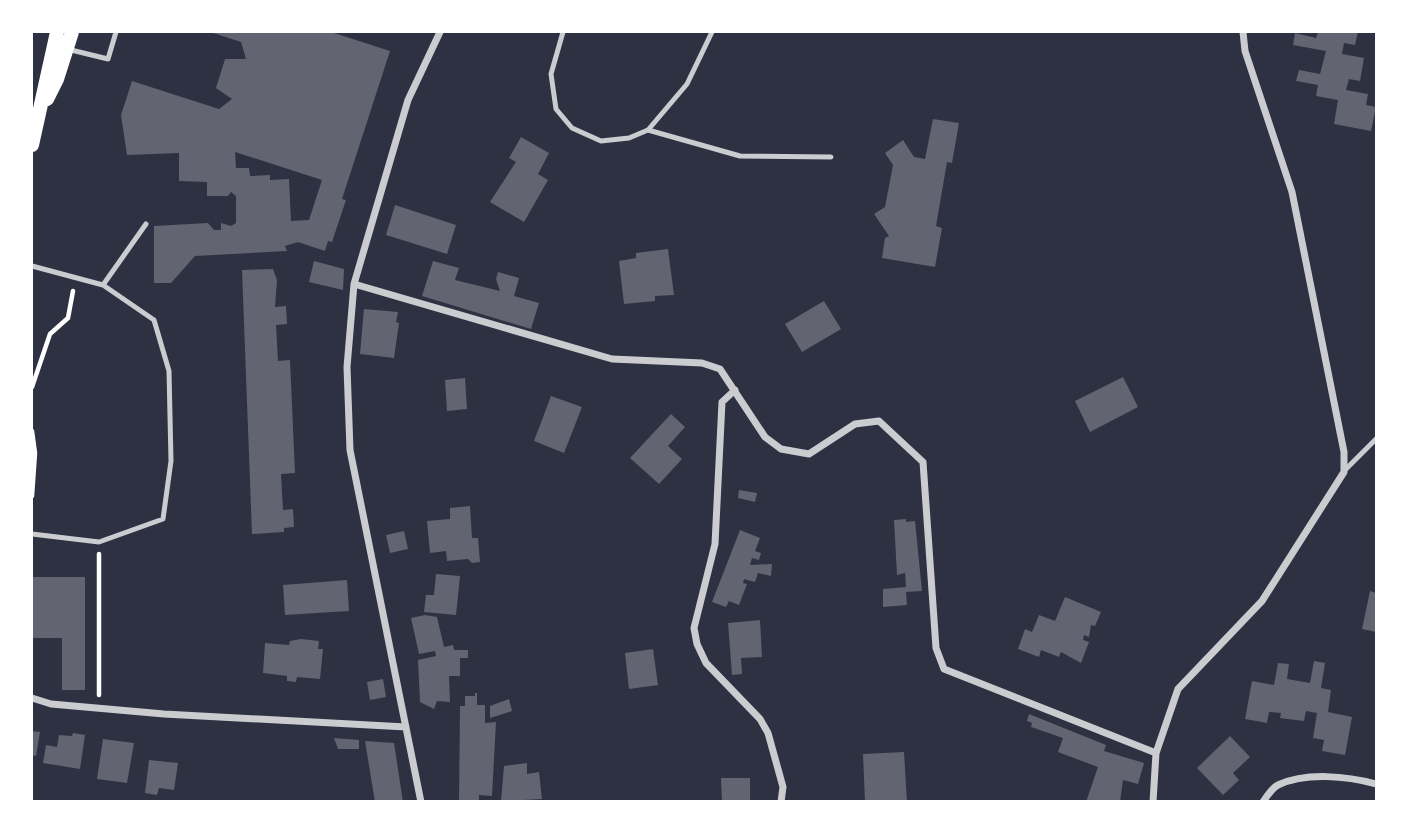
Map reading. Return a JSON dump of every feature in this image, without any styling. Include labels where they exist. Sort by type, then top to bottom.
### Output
[{"type":"main road","points":[[32,145],[60,42],[72,32]]},
{"type":"street","points":[[421,802],[350,450],[347,367],[354,284],[408,100],[440,32]]},
{"type":"street","points":[[1153,802],[1156,753],[1178,689],[1262,601],[1344,471],[1345,452],[1292,192],[1245,51],[1243,32]]},
{"type":"street","points":[[354,284],[612,359],[702,363],[720,369],[765,437],[781,449],[809,454],[855,424],[879,421],[923,462],[936,648],[944,669],[1156,753]]},
{"type":"street","points":[[735,390],[722,402],[715,544],[694,628],[697,644],[706,663],[760,719],[768,733],[783,787],[780,802]]},
{"type":"street","points":[[32,698],[51,704],[99,709],[406,727]]},
{"type":"street","points":[[1263,802],[1276,786],[1306,777],[1362,780],[1377,784]]},
{"type":"lane","points":[[60,42],[108,59],[116,32]]},
{"type":"lane","points":[[563,32],[551,74],[556,109],[572,128],[601,141],[629,138],[648,130],[687,84],[712,32]]},
{"type":"lane","points":[[648,130],[740,156],[831,157]]},
{"type":"lane","points":[[103,285],[146,224]]},
{"type":"lane","points":[[32,266],[103,285],[154,320],[169,371],[172,461],[163,519],[99,542],[32,534]]},
{"type":"lane","points":[[1344,471],[1377,439]]},
{"type":"path","points":[[32,387],[50,334],[68,318],[75,278]]},
{"type":"path","points":[[32,431],[35,453],[32,496]]},
{"type":"path","points":[[99,542],[99,709]]},
{"type":"building","points":[[210,32],[331,32],[390,51],[342,199],[346,200],[332,242],[328,241],[325,251],[298,242],[285,246],[287,251],[195,256],[171,283],[154,283],[154,226],[208,223],[214,230],[221,230],[221,223],[231,226],[236,223],[236,196],[231,192],[228,196],[207,196],[207,182],[179,181],[179,153],[127,155],[121,115],[132,81],[219,109],[232,99],[216,88],[225,59],[246,59],[241,42]],"holes":[[[235,152],[322,180],[309,220],[291,221],[289,179],[270,180],[270,175],[250,176],[249,168],[236,168]]]},
{"type":"building","points":[[1318,32],[1358,32],[1355,45],[1344,43],[1342,54],[1364,58],[1360,81],[1349,79],[1346,90],[1368,94],[1366,105],[1376,107],[1371,131],[1334,124],[1338,100],[1316,96],[1318,85],[1296,81],[1299,70],[1320,74],[1326,51],[1293,45],[1295,33],[1316,38]]},
{"type":"building","points":[[933,119],[959,123],[952,163],[947,162],[936,226],[942,228],[935,267],[882,258],[885,238],[889,236],[874,214],[885,207],[893,165],[885,153],[903,140],[914,157],[925,159]]},
{"type":"building","points":[[521,137],[549,153],[538,174],[548,180],[524,222],[490,202],[516,162],[509,158]]},
{"type":"building","points":[[395,205],[456,225],[447,254],[386,235]]},
{"type":"building","points":[[668,249],[674,295],[655,296],[655,301],[624,304],[619,261],[636,258],[636,253]]},
{"type":"building","points":[[314,261],[344,269],[343,290],[309,282]]},
{"type":"building","points":[[433,261],[459,268],[455,280],[500,291],[496,279],[498,272],[519,278],[514,296],[539,303],[531,329],[422,296]]},
{"type":"building","points":[[273,269],[277,280],[275,307],[286,306],[287,324],[276,325],[278,361],[290,360],[295,473],[281,474],[283,510],[293,509],[294,527],[284,528],[284,532],[252,534],[242,270]]},
{"type":"building","points":[[824,301],[841,329],[802,352],[785,324]]},
{"type":"building","points":[[364,309],[398,312],[394,358],[360,354]]},
{"type":"building","points":[[1123,377],[1138,407],[1090,432],[1075,401]]},
{"type":"building","points":[[465,378],[467,409],[447,411],[445,380]]},
{"type":"building","points":[[551,396],[582,407],[564,453],[534,441]]},
{"type":"building","points":[[671,414],[685,427],[668,446],[682,459],[659,484],[630,458]]},
{"type":"building","points":[[739,490],[757,493],[755,502],[738,498]]},
{"type":"building","points":[[470,506],[472,538],[478,538],[480,562],[472,563],[468,559],[447,561],[446,551],[430,553],[427,521],[450,519],[450,508]]},
{"type":"building","points":[[906,519],[906,522],[915,521],[922,591],[906,592],[907,605],[883,607],[883,589],[906,587],[905,573],[897,575],[894,520]]},
{"type":"building","points":[[740,530],[760,538],[755,551],[761,553],[759,560],[752,558],[750,565],[772,564],[771,576],[758,573],[755,582],[744,579],[743,583],[747,584],[739,605],[729,601],[726,607],[712,602]]},
{"type":"building","points":[[404,531],[408,549],[390,553],[386,535]]},
{"type":"building","points":[[436,574],[460,576],[456,615],[424,612],[426,595],[434,595]]},
{"type":"building","points":[[32,577],[85,577],[85,690],[62,690],[62,638],[32,638]]},
{"type":"building","points":[[347,580],[349,611],[285,615],[283,585]]},
{"type":"building","points":[[1370,591],[1376,593],[1376,632],[1362,629]]},
{"type":"building","points":[[1065,597],[1101,612],[1095,626],[1091,625],[1089,637],[1084,635],[1083,640],[1089,642],[1081,663],[1061,652],[1059,657],[1041,650],[1039,657],[1018,649],[1025,629],[1032,632],[1039,615],[1055,621]]},
{"type":"building","points":[[425,615],[437,617],[444,647],[453,645],[454,650],[468,650],[468,658],[460,658],[460,676],[449,676],[450,702],[437,701],[434,709],[420,702],[418,660],[436,656],[435,651],[419,654],[411,618]]},
{"type":"building","points":[[760,620],[762,657],[741,658],[742,674],[732,675],[728,623]]},
{"type":"building","points":[[290,641],[319,641],[318,649],[323,649],[320,679],[297,677],[296,682],[287,681],[287,676],[263,673],[265,643],[289,645]]},
{"type":"building","points":[[653,649],[658,685],[629,689],[625,653]]},
{"type":"building","points":[[1314,661],[1325,663],[1321,688],[1331,690],[1328,712],[1352,717],[1345,755],[1322,751],[1324,740],[1313,738],[1317,713],[1306,711],[1304,721],[1280,718],[1281,713],[1269,712],[1267,723],[1245,719],[1252,681],[1274,685],[1278,663],[1289,664],[1287,679],[1310,683]]},
{"type":"building","points":[[383,679],[386,697],[370,700],[367,682]]},
{"type":"building","points":[[475,693],[477,705],[485,705],[485,723],[496,722],[492,796],[479,795],[479,802],[459,802],[460,706],[465,706],[465,696],[475,696]]},
{"type":"building","points":[[509,699],[512,711],[490,718],[490,706]]},
{"type":"building","points":[[1029,714],[1106,745],[1104,751],[1144,763],[1138,784],[1123,780],[1120,802],[1086,802],[1098,767],[1058,752],[1063,738],[1031,727],[1032,723],[1027,721]]},
{"type":"building","points":[[32,731],[40,732],[36,756],[32,755]]},
{"type":"building","points":[[73,733],[85,735],[80,769],[43,763],[46,745],[57,747],[59,735],[72,736]]},
{"type":"building","points":[[1230,736],[1250,757],[1233,773],[1239,780],[1223,795],[1197,768]]},
{"type":"building","points":[[334,738],[359,740],[359,749],[338,749]]},
{"type":"building","points":[[103,739],[134,743],[127,783],[97,779]]},
{"type":"building","points":[[365,741],[394,743],[403,802],[375,802]]},
{"type":"building","points":[[904,752],[907,802],[865,802],[863,754]]},
{"type":"building","points":[[149,760],[178,763],[174,790],[159,788],[157,795],[145,793]]},
{"type":"building","points":[[527,763],[527,774],[539,772],[542,799],[501,801],[504,766]]},
{"type":"building","points":[[721,778],[750,778],[750,802],[722,802]]}]
